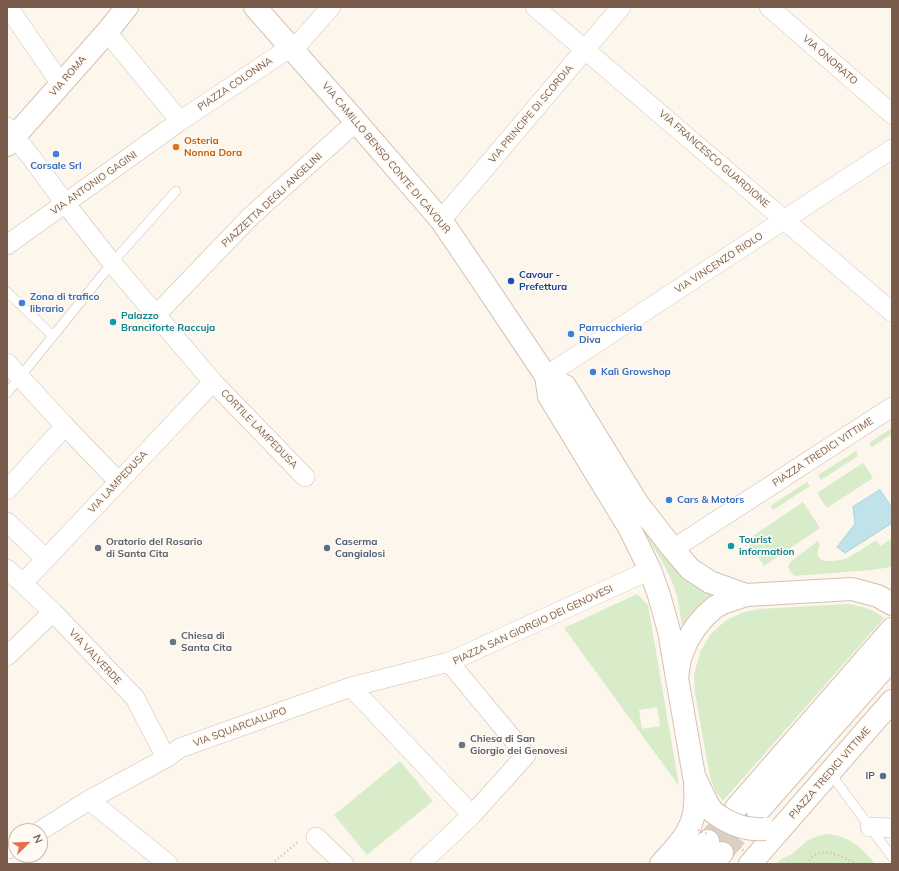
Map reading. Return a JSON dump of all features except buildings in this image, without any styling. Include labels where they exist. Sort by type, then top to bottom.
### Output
[{"type":"street","name":"VIA CAMILLO BENSO CONTE DI CAVOUR","points":[[255,7],[441,220],[546,376]]},
{"type":"street","name":"PIAZZA COLONNA","points":[[180,121],[292,49],[331,7]]},
{"type":"street","name":"VIA FRANCESCO GUARDIONE","points":[[535,7],[892,312]]},
{"type":"street","name":"VIA PRINCIPE DI SCORDIA","points":[[441,220],[621,7]]},
{"type":"street","name":"VIA ONORATO","points":[[769,7],[892,114]]},
{"type":"street","points":[[11,13],[61,84]]},
{"type":"street","points":[[117,16],[180,121]]},
{"type":"street","name":"VIA ROMA","points":[[10,136],[61,84],[117,16]]},
{"type":"street","name":"VIA ANTONIO GAGINI","points":[[7,245],[180,121]]},
{"type":"street","name":"PIAZZETTA DEGLI ANGELINI","points":[[156,315],[250,217],[356,122]]},
{"type":"street","name":"CORTILE LAMPEDUSA","points":[[10,136],[31,157],[112,263],[213,382],[305,477]]},
{"type":"street","name":"VIA VINCENZO RIOLO","points":[[546,376],[892,150]]},
{"type":"street","points":[[7,363],[118,481]]},
{"type":"street","points":[[546,376],[565,386],[638,504],[673,550],[690,569],[710,582],[746,595]]},
{"type":"street","points":[[546,376],[549,396],[630,529],[650,570],[669,631],[677,678]]},
{"type":"street","name":"VIA LAMPEDUSA","points":[[23,583],[213,382]]},
{"type":"street","name":"PIAZZA TREDICI VITTIME","points":[[673,550],[892,407]]},
{"type":"street","points":[[7,490],[65,426]]},
{"type":"street","points":[[7,522],[46,558]]},
{"type":"street","name":"VIA VALVERDE","points":[[7,569],[52,612],[134,698],[166,758]]},
{"type":"street","name":"PIAZZA SAN GIORGIO DEI GENOVESI","points":[[472,815],[526,755],[449,662],[650,570]]},
{"type":"street","points":[[852,589],[881,587],[892,584]]},
{"type":"street","name":"PIAZZA TREDICI VITTIME","points":[[892,604],[878,596],[852,589],[746,595],[725,602],[715,607],[695,628],[687,641],[680,658],[677,678],[694,776],[707,803],[714,812],[723,819],[733,824],[751,829],[761,820],[774,827],[788,821],[892,702]]},
{"type":"street","points":[[7,656],[52,612]]},
{"type":"street","points":[[736,808],[892,629]]},
{"type":"street","points":[[761,820],[892,659]]},
{"type":"street","name":"VIA SQUARCIALUPO","points":[[48,825],[89,800],[166,758],[180,748],[351,687],[449,662]]},
{"type":"street","points":[[351,687],[472,815],[420,864]]},
{"type":"street","points":[[661,864],[690,828],[695,805],[694,776]]},
{"type":"street","points":[[89,800],[168,864]]},
{"type":"street","points":[[750,864],[788,821]]},
{"type":"street","points":[[870,826],[892,828]]},
{"type":"street","points":[[316,837],[344,864]]},
{"type":"street","points":[[687,864],[714,853]]},
{"type":"lane","points":[[7,393],[112,263],[176,190]]},
{"type":"lane","points":[[7,292],[53,336]]},
{"type":"lane","points":[[830,773],[892,857]]},
{"type":"path","points":[[272,864],[301,840],[316,837]]},
{"type":"path","points":[[807,864],[817,853],[828,852],[857,864]]},
{"type":"green space","points":[[892,428],[892,434],[872,447],[869,443]]},
{"type":"green space","points":[[856,451],[858,456],[821,480],[818,475]]},
{"type":"green space","points":[[863,463],[873,478],[827,508],[817,493]]},
{"type":"green space","points":[[807,482],[810,486],[773,510],[770,506]]},
{"type":"green space","points":[[803,502],[820,528],[764,566],[747,540]]},
{"type":"green space","points":[[632,514],[713,594],[696,608],[682,626],[679,605],[669,575]]},
{"type":"green space","points":[[892,539],[891,567],[872,570],[794,576],[788,568],[790,562],[818,541],[820,545],[818,549],[819,557],[822,560],[831,561],[849,557],[876,540],[880,546]]},
{"type":"green space","points":[[637,594],[648,605],[679,786],[564,628]],"holes":[[[657,707],[660,726],[642,729],[639,710]]]},
{"type":"green space","points":[[847,604],[871,610],[884,618],[723,801],[715,791],[710,777],[695,693],[694,674],[701,650],[711,634],[725,621],[744,612],[759,609]]},
{"type":"green space","points":[[400,761],[433,801],[367,855],[334,815]]},
{"type":"green space","points":[[827,834],[842,837],[854,843],[865,852],[875,864],[776,864],[781,859],[792,854],[808,840]]},
{"type":"water","points":[[880,490],[892,508],[892,523],[845,553],[837,547],[855,524],[853,507]]},
{"type":"tunnel","points":[[708,841],[736,808]]},
{"type":"tunnel","points":[[722,853],[755,814]]},
{"type":"place","name":"Osteria Nonna Dora","points":[[176,147]]},
{"type":"place","name":"Corsale Srl","points":[[56,154]]},
{"type":"place","name":"Cavour - Prefettura","points":[[511,281]]},
{"type":"place","name":"Zona di trafico librario","points":[[22,303]]},
{"type":"place","name":"Palazzo Branciforte Raccuja","points":[[113,322]]},
{"type":"place","name":"Parrucchieria Diva","points":[[571,334]]},
{"type":"place","name":"Kalì Growshop","points":[[593,372]]},
{"type":"place","name":"Cars & Motors","points":[[669,500]]},
{"type":"place","name":"Tourist information","points":[[731,546]]},
{"type":"place","name":"Oratorio del Rosario di Santa Cita","points":[[98,548]]},
{"type":"place","name":"Caserma Cangialosi","points":[[327,548]]},
{"type":"place","name":"Chiesa di Santa Cita","points":[[173,642]]},
{"type":"place","name":"Chiesa di San Giorgio dei Genovesi","points":[[462,745]]},
{"type":"place","name":"IP","points":[[883,776]]}]
